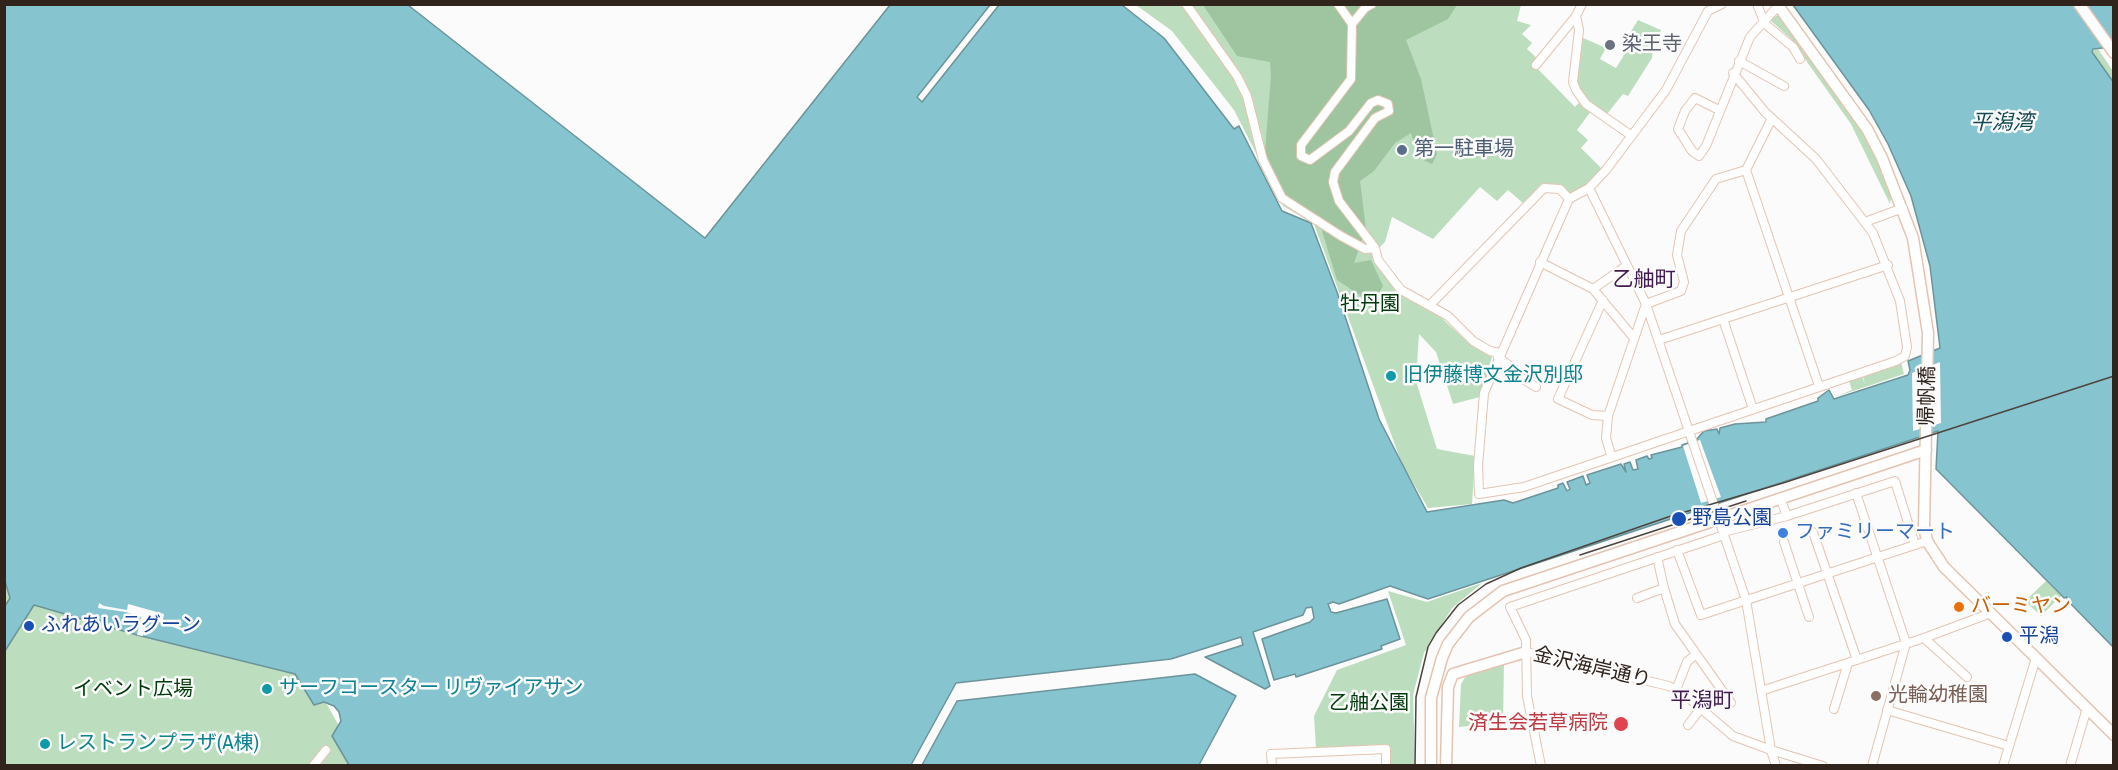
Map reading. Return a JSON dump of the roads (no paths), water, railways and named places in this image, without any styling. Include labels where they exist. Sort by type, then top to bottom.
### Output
[{"type":"street","points":[[1186,4],[1237,76],[1247,96],[1263,160],[1282,198],[1365,249],[1375,248]]},
{"type":"street","points":[[1338,4],[1352,24],[1351,79],[1301,146],[1300,153],[1304,159],[1310,159],[1349,131],[1371,103],[1378,100],[1388,104],[1389,111],[1375,118],[1335,172],[1333,182],[1339,201],[1375,248],[1378,260],[1392,281],[1407,294],[1431,304],[1448,316],[1473,341],[1499,355],[1516,371],[1517,375],[1536,387]]},
{"type":"street","points":[[1352,24],[1365,8],[1372,4]]},
{"type":"street","points":[[1536,65],[1576,16],[1582,4]]},
{"type":"street","points":[[1700,4],[1708,11]]},
{"type":"street","points":[[1722,4],[1708,11],[1666,90],[1632,136],[1589,188],[1569,199],[1484,393],[1477,493],[1524,486],[1905,356],[1907,347],[1903,316],[1888,265],[1865,222],[1816,159],[1772,118],[1733,73]]},
{"type":"street","points":[[1757,4],[1763,20],[1793,47],[1800,59]]},
{"type":"street","points":[[2079,4],[2112,51]]},
{"type":"street","points":[[1719,110],[1695,98],[1685,111],[1678,129],[1692,151],[1699,156],[1706,146],[1733,73],[1750,37],[1778,5]]},
{"type":"street","name":"帰帆橋","points":[[1778,5],[1857,112],[1882,158],[1913,237],[1924,294],[1929,354],[1924,525],[1927,541]]},
{"type":"street","points":[[1576,16],[1579,30],[1573,82],[1576,90],[1586,104],[1632,136]]},
{"type":"street","points":[[1740,61],[1784,86]]},
{"type":"street","points":[[1772,118],[1746,170],[1819,386]]},
{"type":"street","points":[[1646,304],[1681,291],[1684,282],[1677,255],[1681,231],[1716,179],[1746,170]]},
{"type":"street","points":[[1431,304],[1544,188],[1560,189],[1569,199]]},
{"type":"street","points":[[1589,188],[1646,304],[1746,600],[1771,750],[1776,765]]},
{"type":"street","points":[[1865,222],[1903,208]]},
{"type":"street","points":[[1540,262],[1593,289],[1634,338]]},
{"type":"street","points":[[1659,340],[1888,265]]},
{"type":"street","points":[[1593,289],[1626,266]]},
{"type":"street","points":[[1603,300],[1558,399],[1592,415],[1608,416]]},
{"type":"street","points":[[1611,456],[1606,438],[1608,416],[1646,304]]},
{"type":"street","points":[[1723,319],[1753,409]]},
{"type":"street","points":[[1431,765],[1430,718],[1435,677],[1448,644],[1484,603],[1522,582],[1780,498],[1926,445]]},
{"type":"street","points":[[1541,765],[1527,696],[1526,640],[1510,607],[1723,533],[1786,516],[1895,481],[1915,545]]},
{"type":"street","points":[[1856,493],[1906,643],[1872,765]]},
{"type":"street","points":[[1780,498],[1786,516]]},
{"type":"street","points":[[1813,532],[1857,660]]},
{"type":"street","points":[[1677,550],[1701,615],[1927,541],[1944,567],[2114,735]]},
{"type":"street","points":[[1784,542],[1809,618]]},
{"type":"street","points":[[1657,557],[1672,617],[1731,703]]},
{"type":"street","points":[[1637,598],[1664,588]]},
{"type":"street","points":[[1761,691],[1924,638],[1991,613]]},
{"type":"street","points":[[1924,638],[1967,677]]},
{"type":"street","name":"金沢海岸通り","points":[[1446,765],[1448,687],[1453,674],[1526,651],[1676,690],[1733,736],[1823,765]]},
{"type":"street","points":[[1676,690],[1687,662],[1696,654]]},
{"type":"street","points":[[2003,765],[2036,658]]},
{"type":"street","points":[[1834,709],[1848,663]]},
{"type":"street","points":[[1688,725],[1701,708]]},
{"type":"street","points":[[2070,765],[2087,708]]},
{"type":"street","points":[[1887,710],[2009,746]]},
{"type":"street","points":[[1272,765],[1271,754],[1386,749],[1386,765]]},
{"type":"street","points":[[313,765],[326,750]]},
{"type":"water","name":"平潟湾","points":[[5,5],[408,5],[705,238],[890,5],[990,5],[917,97],[922,102],[999,5],[1122,5],[1164,38],[1234,129],[1239,126],[1282,211],[1311,223],[1337,292],[1379,419],[1427,512],[1504,500],[1513,503],[1558,488],[1558,485],[1563,483],[1567,491],[1570,489],[1567,482],[1583,476],[1586,485],[1590,483],[1587,475],[1621,464],[1626,472],[1624,464],[1630,462],[1633,470],[1638,469],[1636,460],[1647,456],[1649,459],[1652,458],[1651,455],[1682,447],[1696,440],[1704,431],[1717,429],[1719,434],[1720,428],[1735,424],[1766,422],[1766,419],[1818,401],[1818,398],[1829,390],[1834,399],[1908,375],[1910,370],[1908,361],[1940,348],[1930,266],[1911,196],[1888,144],[1869,110],[1793,5],[2113,5],[2113,47],[2093,49],[2092,52],[2114,83],[2113,647],[2067,600],[2067,597],[2064,598],[1936,469],[1938,431],[1428,599],[1390,586],[1339,604],[1333,602],[1328,604],[1331,612],[1336,613],[1387,599],[1400,639],[1381,646],[1382,649],[1296,677],[1295,674],[1274,680],[1262,639],[1310,622],[1314,618],[1312,607],[1306,608],[1303,615],[1253,632],[1270,686],[1265,689],[1205,657],[1243,645],[1241,637],[1171,659],[956,683],[911,765],[349,765],[332,736],[341,721],[339,712],[334,706],[324,702],[314,705],[295,674],[137,635],[34,605],[5,651],[5,606],[10,598],[4,578]]},
{"type":"water","points":[[1195,674],[1236,696],[1199,765],[922,765],[957,701]]},
{"type":"tram line","points":[[1415,766],[1416,697],[1428,647],[1458,605],[1486,584],[1521,568],[1668,517],[1783,483],[2114,376]]},
{"type":"tram line","points":[[1580,555],[1746,501]]},
{"type":"place","name":"染王寺","points":[[1610,45]]},
{"type":"place","name":"第一駐車場","points":[[1402,150]]},
{"type":"place","name":"旧伊藤博文金沢別邸","points":[[1391,376]]},
{"type":"place","name":"野島公園","points":[[1679,519]]},
{"type":"place","name":"ファミリーマート","points":[[1783,533]]},
{"type":"place","name":"バーミヤン","points":[[1959,607]]},
{"type":"place","name":"ふれあいラグーン","points":[[29,626]]},
{"type":"place","name":"平潟","points":[[2007,637]]},
{"type":"place","name":"サーフコースター リヴァイアサン","points":[[267,689]]},
{"type":"place","name":"光輪幼稚園","points":[[1876,696]]},
{"type":"place","name":"済生会若草病院","points":[[1621,724]]},
{"type":"place","name":"レストランプラザ(A棟)","points":[[45,744]]},
{"type":"district","name":"乙舳町","points":[[1644,280]]},
{"type":"district","name":"平潟町","points":[[1702,701]]},
{"type":"park label","name":"牡丹園","points":[[1370,305]]},
{"type":"park label","name":"イベント広場","points":[[133,690]]},
{"type":"park label","name":"乙舳公園","points":[[1369,704]]}]
